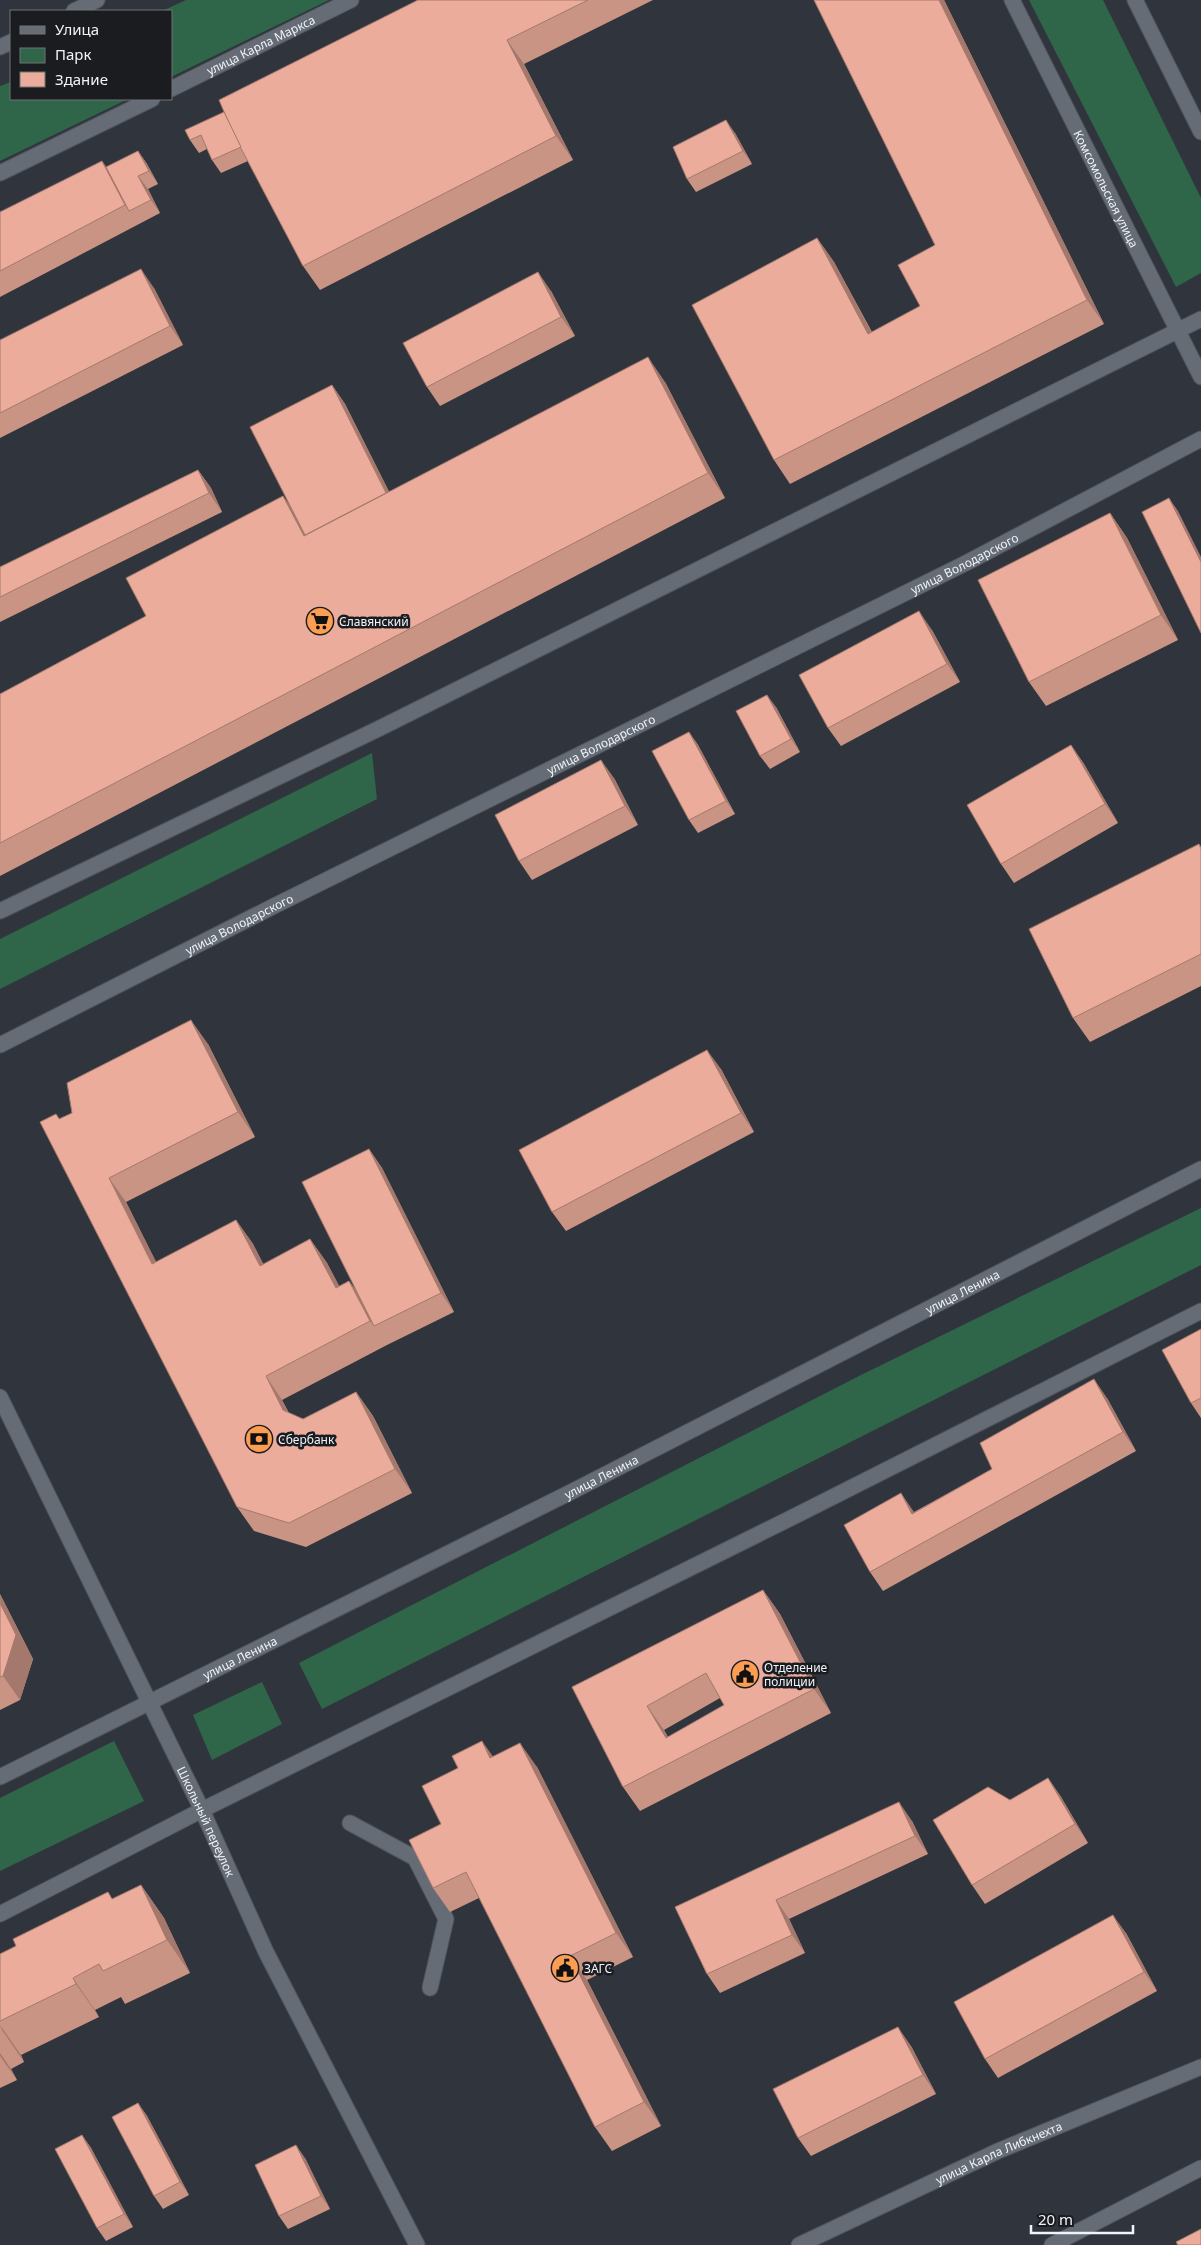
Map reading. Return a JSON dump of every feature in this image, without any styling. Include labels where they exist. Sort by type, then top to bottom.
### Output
[{"type":"street","points":[[76,10],[97,0]]},
{"type":"street","name":"улица Карла Маркса","points":[[172,89],[351,0]]},
{"type":"street","name":"Комсомольская улица","points":[[1012,0],[1201,378]]},
{"type":"street","points":[[1135,0],[1201,132]]},
{"type":"street","points":[[0,173],[150,100]]},
{"type":"street","points":[[0,912],[387,724],[1201,319]]},
{"type":"street","name":"улица Володарского","points":[[0,1045],[285,901],[966,564],[1201,439]]},
{"type":"street","name":"улица Ленина","points":[[0,1777],[577,1488],[1201,1169]]},
{"type":"street","points":[[0,1914],[202,1810],[790,1519],[1201,1311]]},
{"type":"street","name":"Школьный переулок","points":[[0,1397],[202,1810],[266,1952],[417,2245]]},
{"type":"street","points":[[350,1823],[415,1858],[446,1919],[430,1988]]},
{"type":"street","name":"улица Карла Либкнехта","points":[[799,2245],[998,2151],[1201,2066]]},
{"type":"street","points":[[1052,2245],[1201,2168]]},
{"type":"green space","points":[[186,0],[329,0],[172,77],[172,10],[164,10]]},
{"type":"green space","points":[[1029,0],[1103,0],[1201,198],[1201,273],[1176,287]]},
{"type":"green space","points":[[10,82],[10,100],[126,100],[0,161],[0,86]]},
{"type":"green space","points":[[372,753],[377,799],[0,989],[0,939]]},
{"type":"green space","points":[[1201,1208],[1201,1265],[322,1709],[299,1663],[861,1375]]},
{"type":"green space","points":[[262,1682],[282,1724],[212,1760],[193,1715]]},
{"type":"green space","points":[[114,1741],[144,1801],[0,1871],[0,1798]]},
{"type":"building","points":[[418,0],[588,0],[507,40],[556,136],[303,266],[234,135],[219,100]]},
{"type":"building","points":[[814,0],[939,0],[1087,300],[774,460],[692,305],[817,238],[868,334],[920,306],[898,265],[935,245]]},
{"type":"building","points":[[224,112],[241,147],[212,160],[201,135],[190,140],[185,130]]},
{"type":"building","points":[[726,120],[743,151],[687,179],[673,147]]},
{"type":"building","points":[[138,151],[149,171],[138,176],[151,200],[129,211],[106,167]]},
{"type":"building","points":[[102,161],[125,205],[0,271],[0,212]]},
{"type":"building","points":[[141,269],[170,326],[0,413],[0,340]]},
{"type":"building","points":[[538,272],[561,317],[427,387],[403,343]]},
{"type":"building","name":"Славянский","points":[[648,357],[708,473],[0,843],[0,694],[146,616],[126,578],[283,496],[304,536]]},
{"type":"building","points":[[332,385],[386,493],[305,535],[250,427]]},
{"type":"building","points":[[198,470],[209,493],[0,597],[0,567]]},
{"type":"building","points":[[1169,498],[1201,562],[1201,633],[1142,512]]},
{"type":"building","points":[[1110,513],[1161,615],[1029,682],[978,580]]},
{"type":"building","points":[[919,611],[947,664],[828,728],[799,675]]},
{"type":"building","points":[[767,695],[791,739],[760,756],[736,711]]},
{"type":"building","points":[[689,732],[726,801],[689,820],[652,751]]},
{"type":"building","points":[[1071,745],[1105,804],[1001,864],[967,805]]},
{"type":"building","points":[[601,760],[625,806],[519,861],[495,815]]},
{"type":"building","points":[[1199,844],[1201,849],[1201,954],[1073,1018],[1029,929]]},
{"type":"building","points":[[191,1020],[238,1112],[109,1178],[152,1264],[236,1220],[260,1266],[310,1239],[336,1288],[349,1281],[370,1321],[266,1376],[283,1410],[303,1419],[356,1392],[395,1469],[289,1523],[237,1507],[40,1122],[56,1114],[59,1119],[72,1113],[67,1083]]},
{"type":"building","points":[[707,1050],[741,1113],[552,1212],[519,1150]]},
{"type":"building","points":[[369,1149],[441,1293],[374,1326],[302,1182]]},
{"type":"building","points":[[1201,1329],[1201,1398],[1191,1403],[1162,1350]]},
{"type":"building","points":[[1094,1379],[1123,1432],[870,1572],[844,1525],[901,1493],[912,1514],[992,1469],[980,1443]]},
{"type":"building","points":[[763,1590],[814,1689],[623,1787],[572,1687]],"holes":[[[706,1673],[724,1705],[666,1738],[647,1706]]]},
{"type":"building","points":[[0,1603],[16,1635],[3,1676],[0,1677]]},
{"type":"building","name":"ЗАГС","points":[[482,1741],[490,1758],[520,1743],[616,1933],[570,1956],[644,2102],[595,2127],[466,1872],[433,1888],[409,1840],[441,1824],[422,1786],[458,1768],[452,1756]]},
{"type":"building","points":[[1048,1778],[1075,1824],[972,1885],[933,1820],[988,1787],[1010,1800]]},
{"type":"building","points":[[899,1802],[915,1836],[776,1900],[792,1935],[707,1974],[675,1907]]},
{"type":"building","points":[[141,1885],[167,1940],[103,1971],[99,1964],[73,1978],[76,1984],[0,2021],[0,1954],[16,1946],[13,1939],[108,1892],[112,1899]]},
{"type":"building","points":[[1113,1915],[1144,1972],[985,2059],[954,2002]]},
{"type":"building","points":[[898,2027],[923,2075],[798,2138],[773,2089]]},
{"type":"building","points":[[138,2103],[180,2182],[154,2196],[112,2117]]},
{"type":"building","points":[[82,2135],[124,2214],[97,2228],[55,2149]]},
{"type":"building","points":[[296,2145],[321,2196],[279,2216],[255,2165]]},
{"type":"building","points":[[1201,2229],[1201,2245],[1178,2245],[1176,2242]]},
{"type":"place","name":"Славянский","points":[[320,621]]},
{"type":"place","name":"Сбербанк","points":[[259,1439]]},
{"type":"place","name":"Отделение полиции","points":[[745,1674]]},
{"type":"place","name":"ЗАГС","points":[[565,1968]]}]
